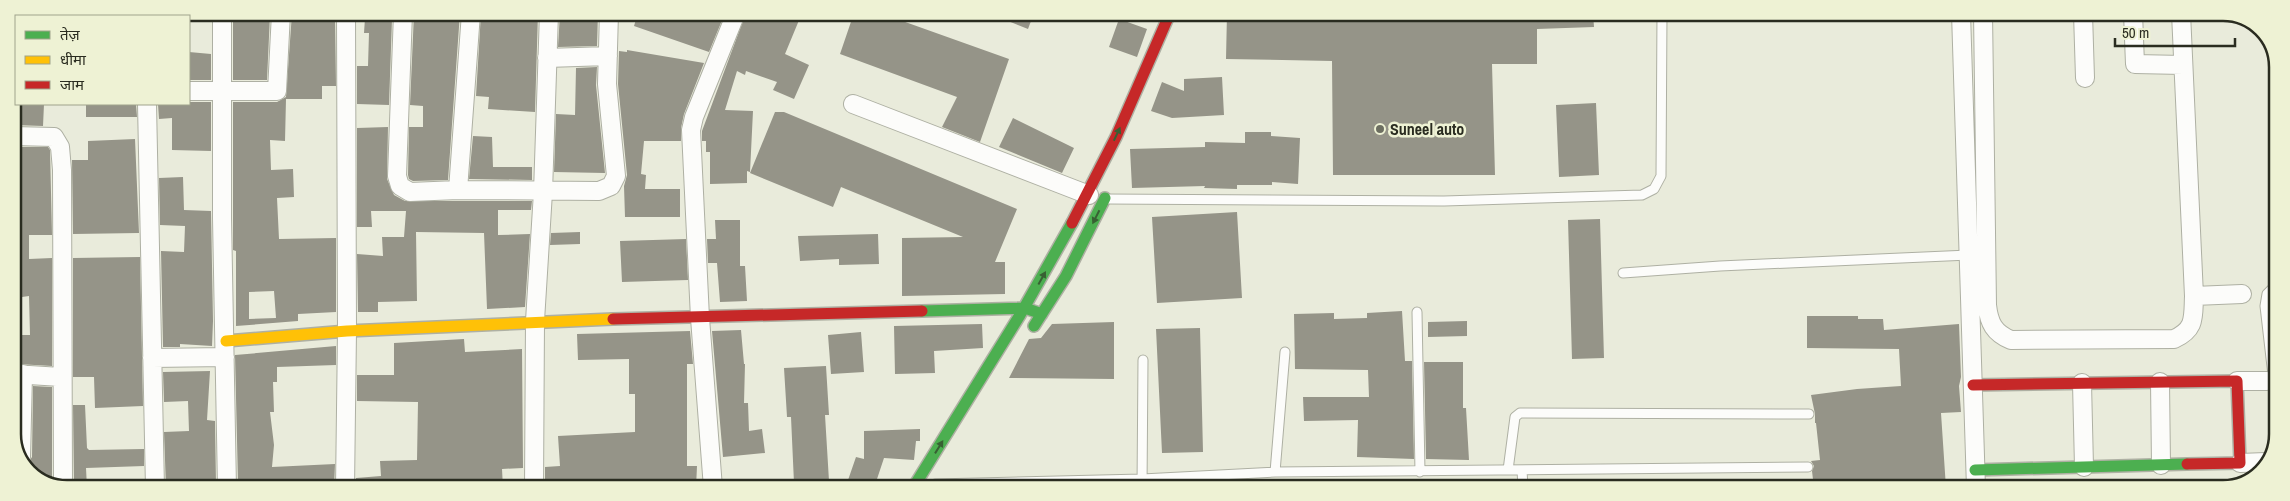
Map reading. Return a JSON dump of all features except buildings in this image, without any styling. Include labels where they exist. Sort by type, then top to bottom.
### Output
[{"type":"street","points":[[222,21],[222,218],[227,480]]},
{"type":"street","points":[[190,91],[277,91],[281,21]]},
{"type":"street","points":[[345,480],[347,331],[346,21]]},
{"type":"street","points":[[403,21],[397,176],[400,186],[410,192],[458,190],[599,191],[611,186],[616,176],[607,84],[609,21]]},
{"type":"street","points":[[458,190],[470,21]]},
{"type":"street","points":[[534,480],[535,321],[543,192],[549,21]]},
{"type":"street","points":[[713,480],[700,318],[691,130],[694,117],[733,21]]},
{"type":"street","points":[[1026,338],[1066,276],[1165,38],[1168,21]]},
{"type":"street","points":[[1961,21],[1976,480]]},
{"type":"street","points":[[1983,21],[1988,319],[2001,336],[2011,340],[2174,339],[2185,334],[2192,324],[2194,296],[2181,21]]},
{"type":"street","points":[[2082,21],[2085,78]]},
{"type":"street","points":[[2133,21],[2135,64],[2183,65]]},
{"type":"street","points":[[548,58],[608,56]]},
{"type":"street","points":[[852,104],[1101,195]]},
{"type":"street","points":[[147,105],[154,480]]},
{"type":"street","points":[[21,136],[54,138],[60,147],[62,170],[61,377],[63,480]]},
{"type":"street","points":[[919,480],[1026,308],[1101,195]]},
{"type":"street","points":[[2194,296],[2242,294]]},
{"type":"street","points":[[152,358],[347,331],[535,321],[1026,308],[1042,314]]},
{"type":"street","points":[[21,374],[61,377]]},
{"type":"street","points":[[2237,381],[2240,462]]},
{"type":"street","points":[[1972,384],[2267,381]]},
{"type":"street","points":[[2160,382],[2161,465]]},
{"type":"street","points":[[2082,383],[2084,467]]},
{"type":"street","points":[[1975,470],[2259,462]]},
{"type":"lane","points":[[1101,195],[1444,200],[1642,195],[1654,188],[1661,176],[1662,21]]},
{"type":"lane","points":[[1623,273],[1720,266],[1968,255]]},
{"type":"lane","points":[[2269,292],[2265,306],[2269,344]]},
{"type":"lane","points":[[1417,312],[1420,472]]},
{"type":"lane","points":[[1275,472],[1285,352]]},
{"type":"lane","points":[[1142,480],[1143,360]]},
{"type":"lane","points":[[1508,470],[1515,417],[1520,413],[1809,414]]},
{"type":"lane","points":[[1178,480],[1275,472],[1808,467]]},
{"type":"lane","points":[[1522,470],[1523,480]]},
{"type":"traffic: fast","points":[[1034,326],[1066,276],[1105,198]]},
{"type":"traffic: fast","points":[[918,480],[1020,315],[1072,223]]},
{"type":"traffic: fast","points":[[922,311],[1025,308],[1042,314]]},
{"type":"traffic: fast","points":[[1975,470],[2187,464]]},
{"type":"traffic: slow","points":[[226,341],[347,331],[613,319]]},
{"type":"traffic: jam","points":[[1072,223],[1116,137],[1167,21]]},
{"type":"traffic: jam","points":[[613,319],[922,311]]},
{"type":"traffic: jam","points":[[1973,385],[2237,381],[2240,463],[2187,464]]},
{"type":"place","name":"Suneel auto","points":[[1380,129]]}]
